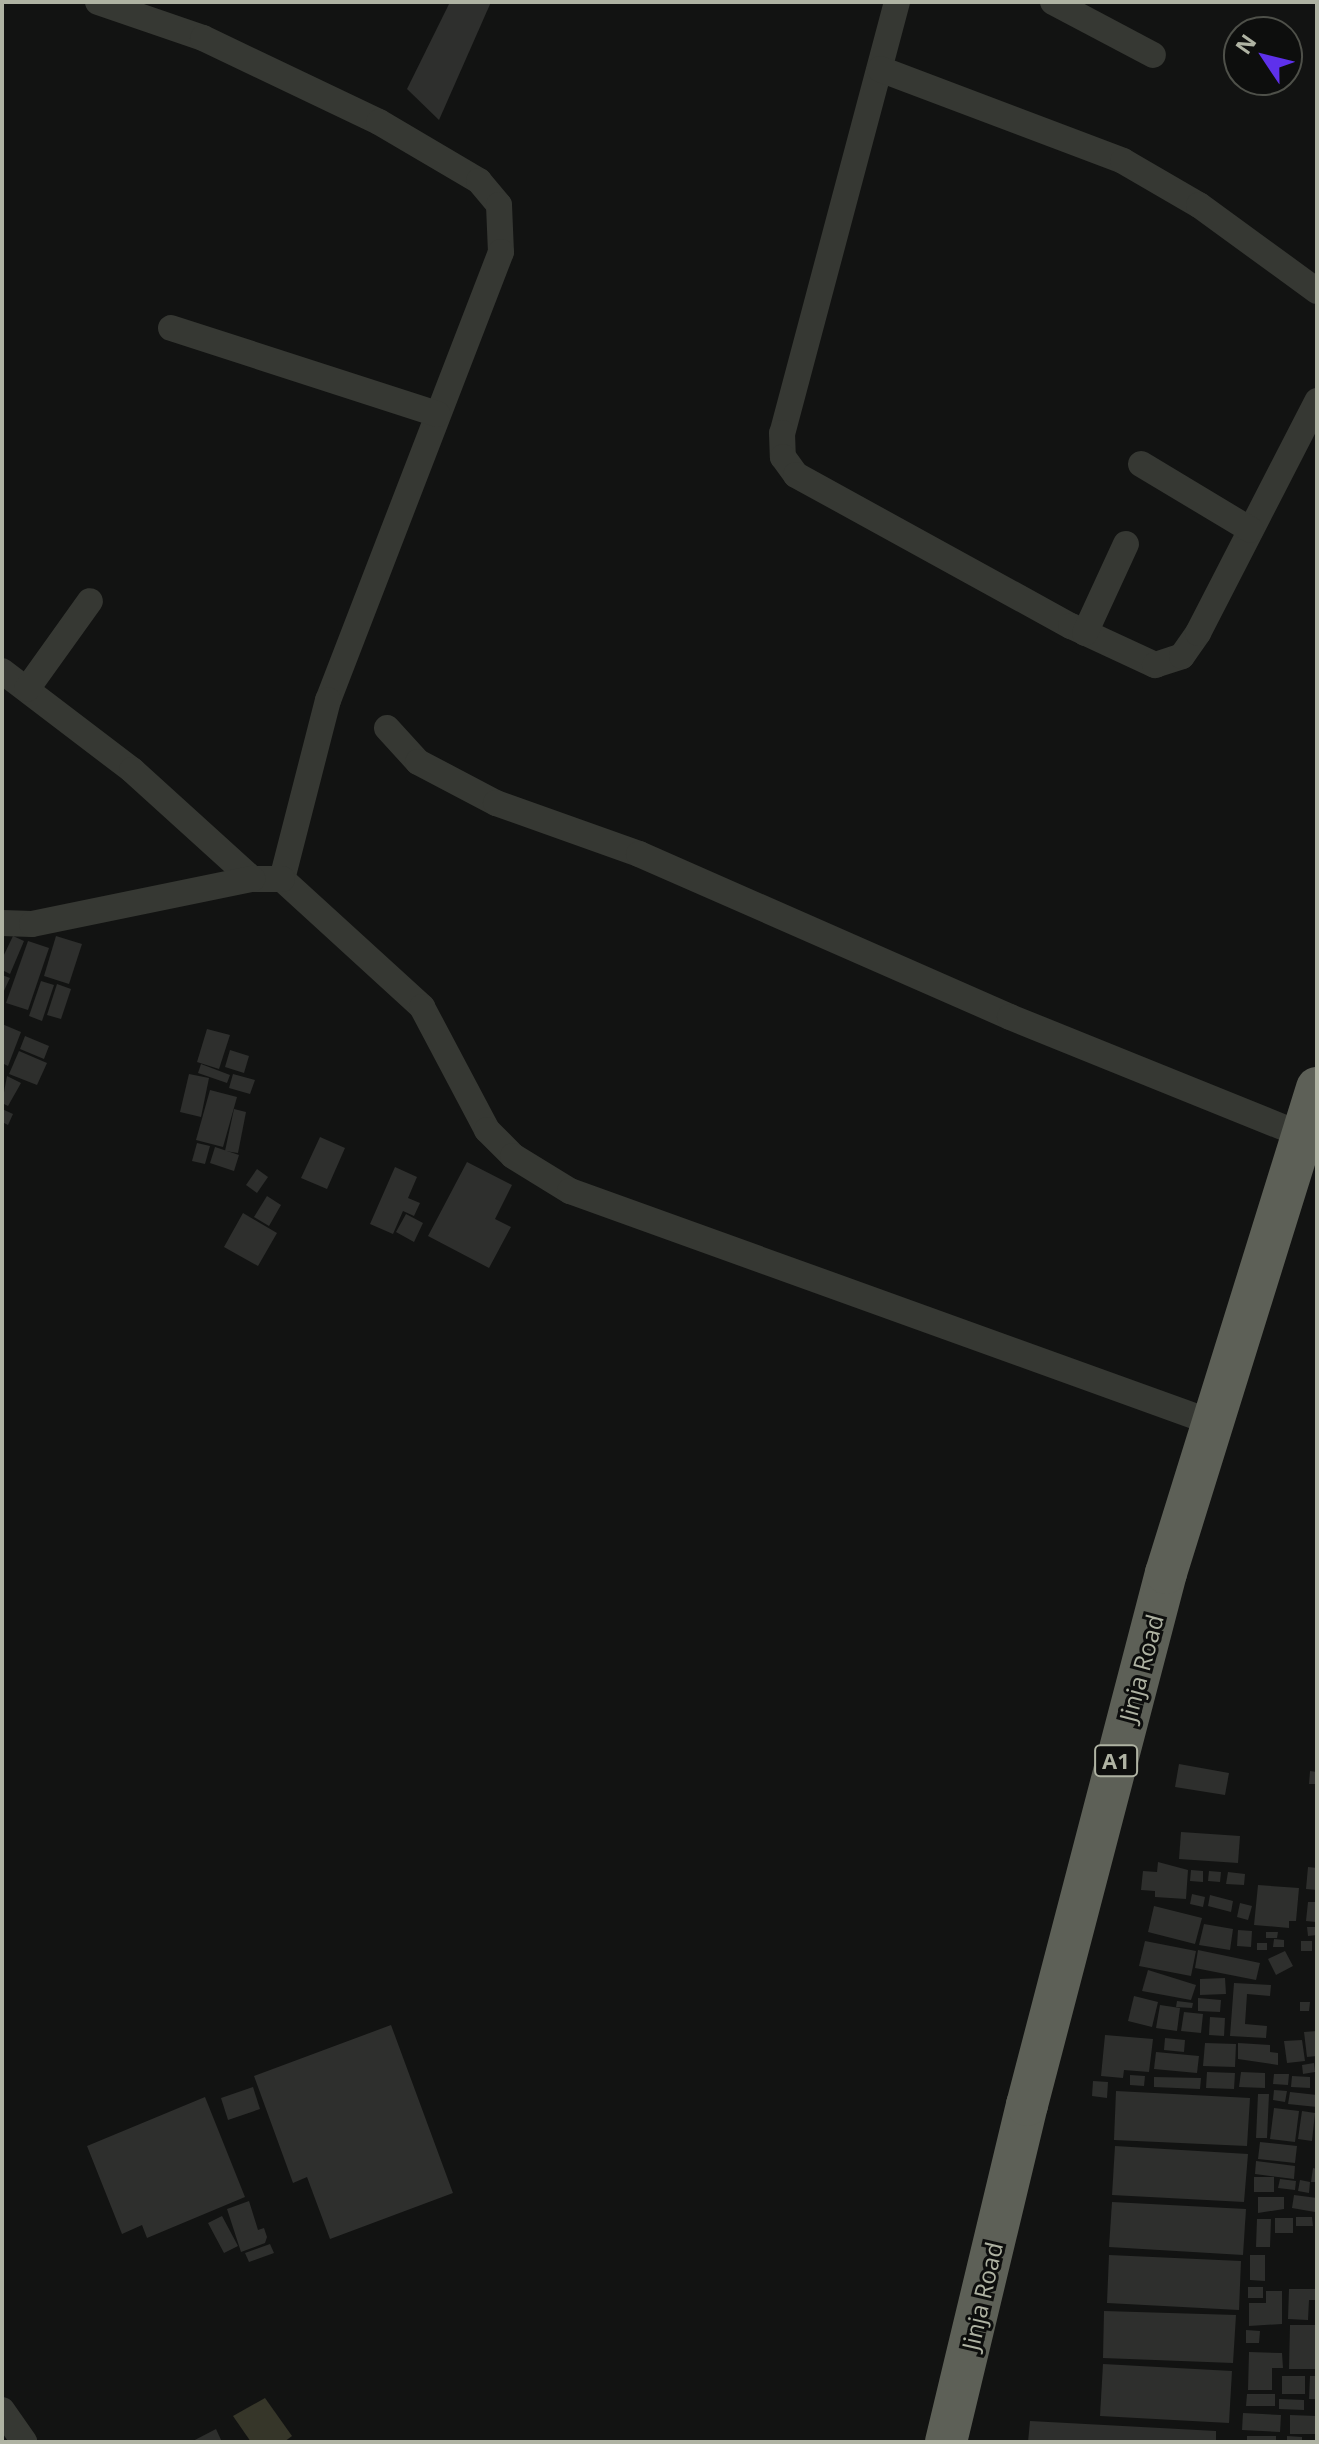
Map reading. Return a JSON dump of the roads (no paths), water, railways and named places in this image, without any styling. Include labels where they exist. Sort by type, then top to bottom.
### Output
[{"type":"highway","name":"Jinja Road","points":[[946,2442],[1039,2059],[1166,1573],[1300,1134],[1317,1088]]},
{"type":"street","points":[[897,2],[782,433],[783,457],[796,475],[1085,633],[1155,665],[1182,656],[1317,401]]},
{"type":"street","points":[[1053,2],[1153,55]]},
{"type":"street","points":[[115,4],[281,73],[379,122],[489,191],[499,205],[501,252],[328,700],[282,879]]},
{"type":"street","points":[[880,69],[1123,161],[1199,205],[1317,291]]},
{"type":"street","points":[[171,328],[437,414]]},
{"type":"street","points":[[1141,464],[1251,530]]},
{"type":"street","points":[[1085,633],[1126,544]]},
{"type":"street","points":[[27,689],[90,601]]},
{"type":"street","points":[[2,671],[132,770],[252,879]]},
{"type":"street","points":[[387,728],[418,762],[496,803],[639,854],[1010,1017],[1300,1134]]},
{"type":"street","points":[[2,923],[32,924],[252,879],[282,879],[422,1007],[487,1130],[513,1156],[570,1191],[1211,1422]]},
{"type":"street","points":[[2,2410],[24,2442]]}]
